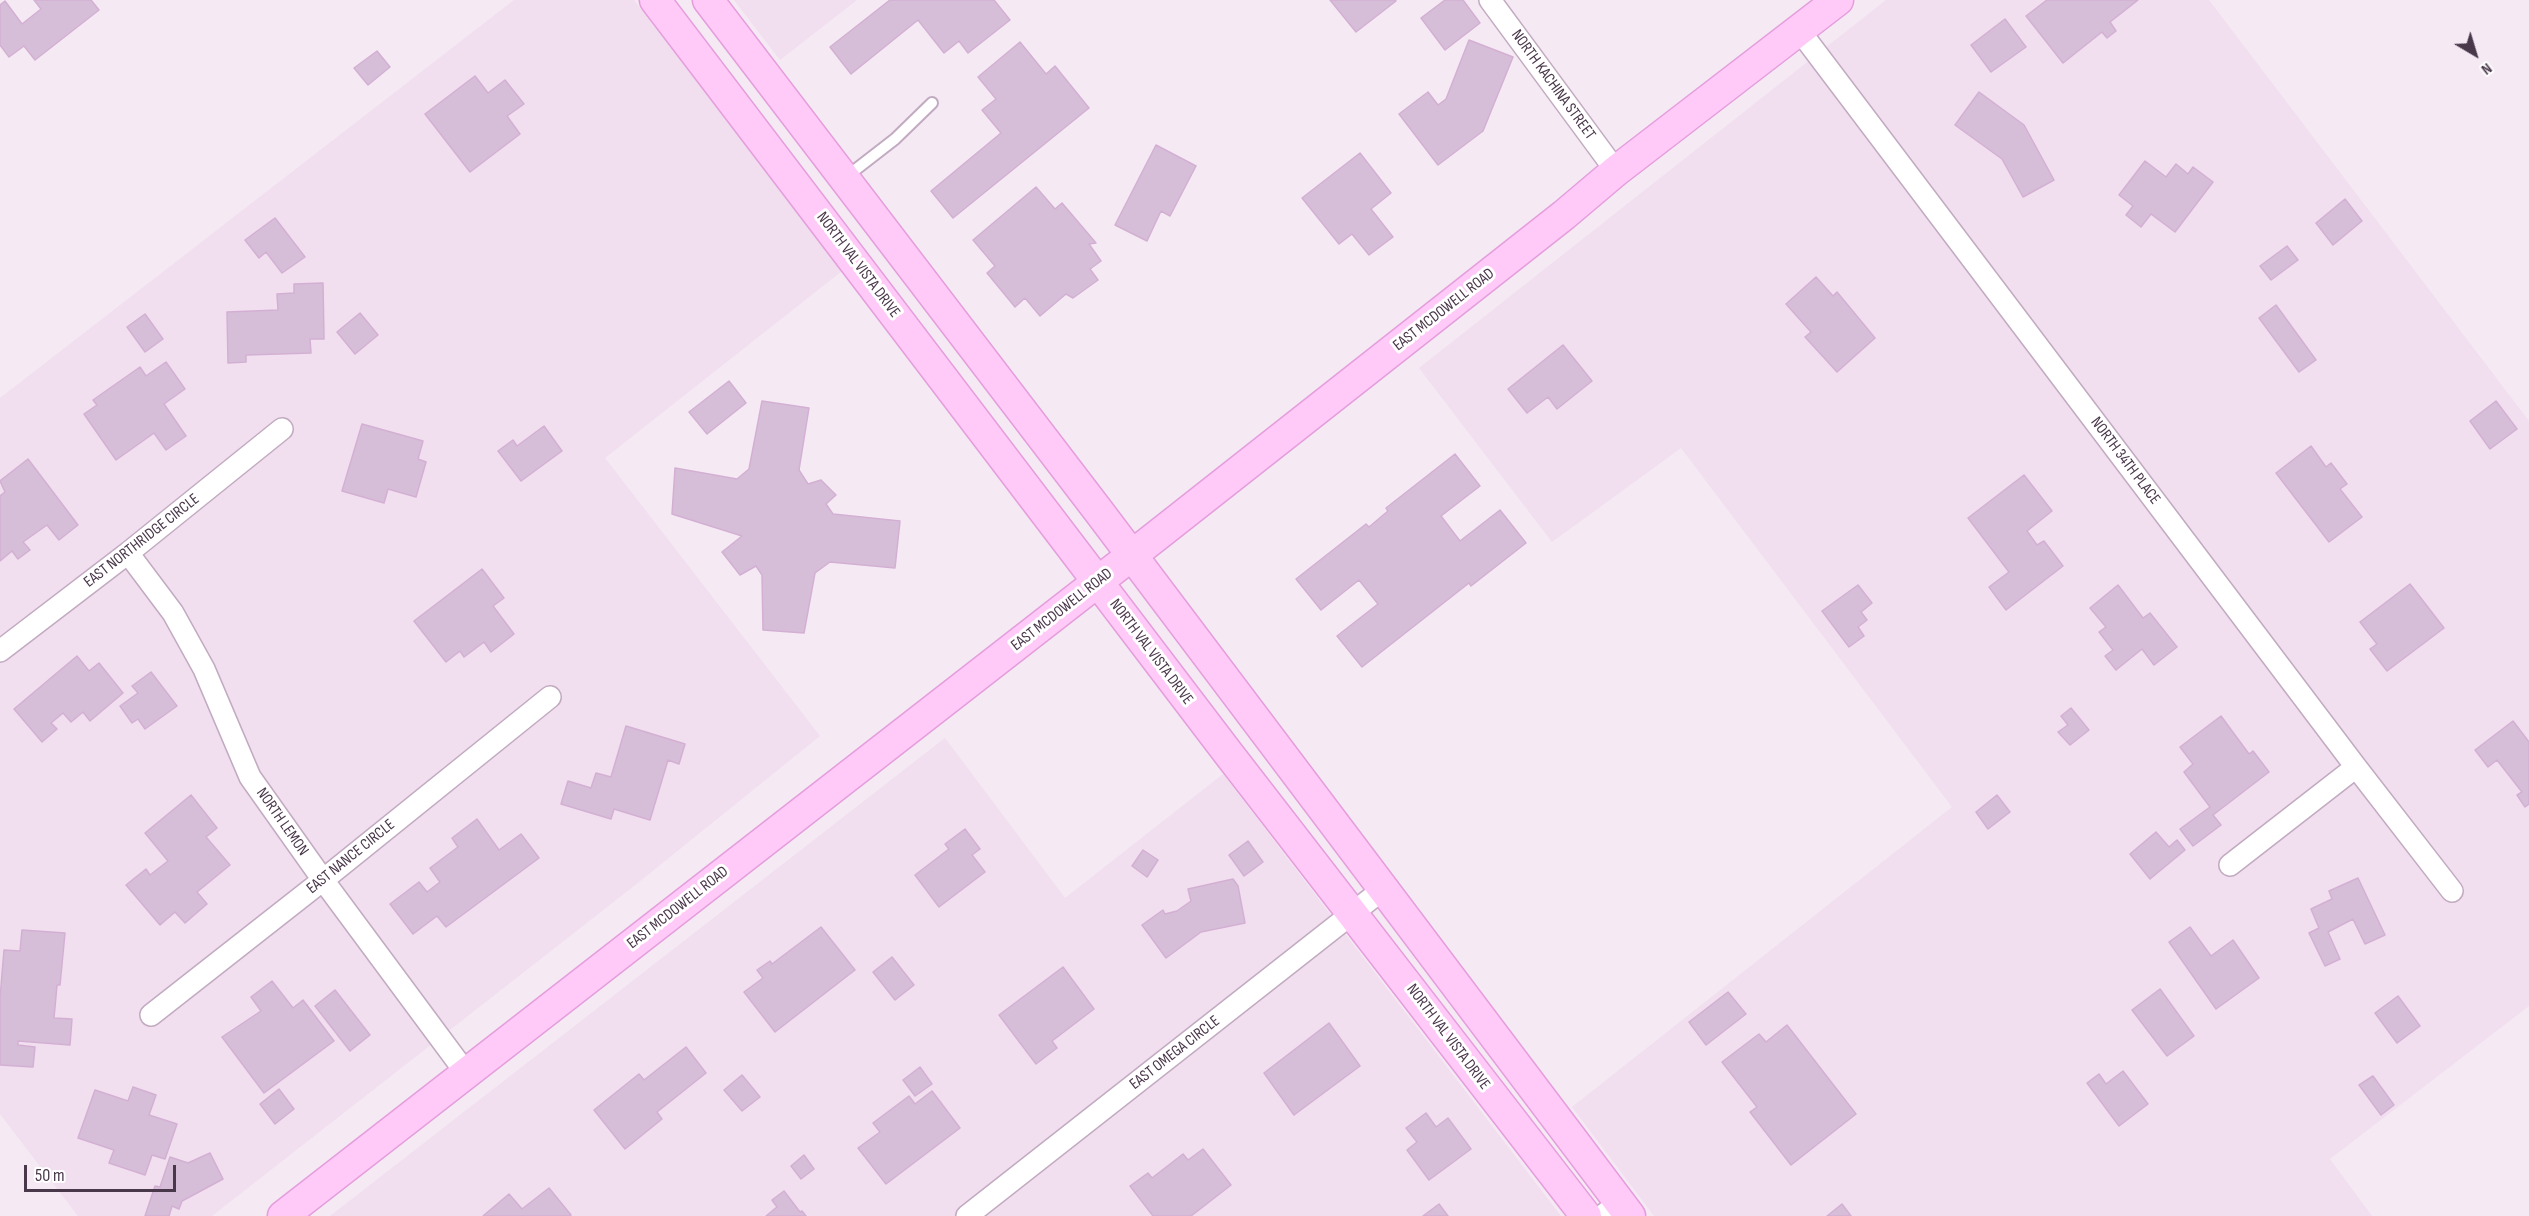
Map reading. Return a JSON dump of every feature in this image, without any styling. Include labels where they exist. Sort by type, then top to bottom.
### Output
[{"type":"main road","name":"NORTH VAL VISTA DRIVE","points":[[654,0],[1586,1216]]},
{"type":"main road","points":[[708,0],[1132,555],[1382,890],[1617,1211]]},
{"type":"main road","name":"EAST MCDOWELL ROAD","points":[[283,1216],[1098,582],[1564,215],[1616,171],[1838,0]]},
{"type":"main road","points":[[811,204],[844,178]]},
{"type":"street","name":"NORTH KACHINA STREET","points":[[1490,0],[1616,171]]},
{"type":"street","name":"NORTH 34TH PLACE","points":[[1799,30],[2452,891]]},
{"type":"street","name":"EAST NORTHRIDGE CIRCLE","points":[[0,651],[128,553],[282,429]]},
{"type":"street","name":"NORTH LEMON","points":[[128,553],[173,613],[199,660],[250,777],[466,1073]]},
{"type":"street","name":"EAST NANCE CIRCLE","points":[[151,1015],[550,697]]},
{"type":"street","points":[[2230,864],[2356,767]]},
{"type":"street","name":"EAST OMEGA CIRCLE","points":[[967,1216],[1382,890]]},
{"type":"lane","points":[[844,178],[895,139],[932,103]]},
{"type":"shaded area","points":[[514,0],[634,0],[842,271],[605,458],[820,736],[634,886],[212,1216],[78,1216],[0,1114],[0,398]]},
{"type":"shaded area","points":[[734,0],[857,0],[780,60]]},
{"type":"shaded area","points":[[1886,0],[2209,0],[2529,421],[2529,1006],[2330,1159],[2372,1216],[1654,1216],[1572,1107],[1952,807],[1681,448],[1552,542],[1419,368]]},
{"type":"shaded area","points":[[945,738],[1065,898],[1223,774],[1561,1216],[330,1216]]},
{"type":"building","points":[[34,0],[91,0],[99,10],[35,60],[24,46],[9,57],[0,45],[0,5],[5,1],[22,24],[41,9]]},
{"type":"building","points":[[890,0],[994,0],[1010,20],[968,53],[959,41],[944,53],[918,20],[851,74],[830,47]]},
{"type":"building","points":[[1330,0],[1395,0],[1396,1],[1356,32]]},
{"type":"building","points":[[1445,0],[1463,0],[1480,23],[1445,50],[1421,18]]},
{"type":"building","points":[[2047,0],[2138,0],[2110,22],[2116,31],[2107,38],[2102,32],[2063,63],[2026,16]]},
{"type":"building","points":[[2005,19],[2026,47],[1991,72],[1971,45]]},
{"type":"building","points":[[1469,40],[1513,57],[1483,131],[1438,165],[1399,114],[1428,92],[1438,105],[1446,99]]},
{"type":"building","points":[[1020,42],[1046,74],[1055,66],[1089,108],[953,218],[931,191],[1001,133],[982,110],[996,99],[978,77]]},
{"type":"building","points":[[377,51],[390,67],[368,85],[354,68]]},
{"type":"building","points":[[475,76],[488,93],[505,80],[524,104],[507,116],[520,134],[470,172],[425,114]]},
{"type":"building","points":[[1979,92],[2024,125],[2054,180],[2023,197],[2002,159],[1955,125]]},
{"type":"building","points":[[1156,145],[1196,166],[1170,216],[1161,211],[1147,241],[1115,225]]},
{"type":"building","points":[[1360,153],[1391,193],[1371,209],[1393,237],[1369,255],[1352,234],[1339,244],[1302,198]]},
{"type":"building","points":[[2145,161],[2166,177],[2176,164],[2188,174],[2193,167],[2213,182],[2175,232],[2151,214],[2141,227],[2126,215],[2133,206],[2119,195]]},
{"type":"building","points":[[1036,187],[1055,209],[1062,203],[1096,243],[1089,244],[1101,261],[1090,269],[1098,280],[1073,298],[1066,294],[1040,316],[1025,298],[1015,307],[987,273],[995,266],[973,240]]},
{"type":"building","points":[[2345,199],[2362,221],[2333,245],[2316,223]]},
{"type":"building","points":[[275,218],[305,257],[282,273],[266,252],[259,258],[245,240]]},
{"type":"building","points":[[2287,246],[2298,260],[2271,280],[2260,266]]},
{"type":"building","points":[[1816,277],[1833,296],[1837,292],[1875,338],[1837,372],[1805,337],[1811,332],[1786,304]]},
{"type":"building","points":[[323,283],[324,339],[310,339],[311,353],[246,355],[246,362],[228,363],[227,312],[278,310],[277,294],[294,293],[294,284]]},
{"type":"building","points":[[2276,305],[2316,360],[2299,372],[2259,318]]},
{"type":"building","points":[[360,313],[378,335],[355,354],[337,332]]},
{"type":"building","points":[[145,314],[163,339],[145,352],[127,327]]},
{"type":"building","points":[[1563,345],[1592,381],[1557,409],[1548,397],[1527,413],[1508,389]]},
{"type":"building","points":[[166,362],[185,389],[164,404],[186,436],[166,450],[154,433],[116,460],[84,414],[97,405],[93,400],[140,367],[146,376]]},
{"type":"building","points":[[729,381],[746,403],[707,434],[689,412]]},
{"type":"building","points":[[762,401],[809,408],[799,470],[808,484],[821,480],[836,495],[826,504],[833,514],[900,521],[895,568],[830,562],[815,573],[804,633],[763,630],[762,575],[756,566],[740,575],[722,552],[742,536],[672,514],[675,468],[737,479],[749,469]]},
{"type":"building","points":[[2496,401],[2517,429],[2490,449],[2470,421]]},
{"type":"building","points":[[362,424],[423,441],[418,459],[426,462],[416,497],[388,489],[384,503],[342,491]]},
{"type":"building","points":[[544,426],[562,451],[521,481],[498,451],[513,440],[517,446]]},
{"type":"building","points":[[2311,446],[2326,467],[2331,463],[2347,484],[2340,489],[2362,517],[2329,542],[2276,473]]},
{"type":"building","points":[[1455,454],[1480,486],[1441,516],[1460,541],[1500,510],[1526,543],[1471,586],[1469,583],[1362,667],[1337,636],[1378,604],[1359,580],[1321,610],[1296,579],[1366,524],[1369,527],[1388,511],[1386,508]]},
{"type":"building","points":[[28,459],[78,525],[59,540],[47,525],[23,542],[30,550],[18,559],[12,551],[0,561],[0,496],[5,492],[0,481]]},
{"type":"building","points":[[2024,475],[2052,511],[2027,531],[2037,545],[2044,541],[2063,566],[2006,610],[1989,587],[2009,572],[1968,518]]},
{"type":"building","points":[[482,569],[504,598],[493,606],[514,634],[491,652],[484,642],[464,657],[460,651],[446,662],[414,621]]},
{"type":"building","points":[[2410,584],[2444,628],[2387,671],[2370,649],[2377,644],[2360,622]]},
{"type":"building","points":[[1858,585],[1872,603],[1861,612],[1867,620],[1858,627],[1864,636],[1849,647],[1822,611]]},
{"type":"building","points":[[2118,585],[2143,618],[2150,613],[2177,647],[2154,665],[2142,649],[2116,670],[2105,656],[2113,650],[2099,632],[2106,627],[2090,608]]},
{"type":"building","points":[[77,656],[89,671],[99,663],[123,693],[90,721],[83,712],[71,722],[63,713],[51,723],[57,729],[42,742],[14,709]]},
{"type":"building","points":[[151,672],[177,706],[145,729],[138,719],[132,723],[120,706],[138,693],[132,686]]},
{"type":"building","points":[[2071,708],[2089,730],[2070,745],[2058,732],[2068,725],[2061,716]]},
{"type":"building","points":[[2221,716],[2249,754],[2253,751],[2269,772],[2213,815],[2221,825],[2193,846],[2180,829],[2210,807],[2184,772],[2193,764],[2180,747]]},
{"type":"building","points":[[2513,721],[2529,742],[2529,804],[2525,807],[2517,795],[2522,792],[2497,760],[2488,767],[2475,750]]},
{"type":"building","points":[[626,726],[685,744],[679,764],[668,760],[650,820],[614,809],[611,819],[561,804],[568,781],[591,788],[596,773],[611,777]]},
{"type":"building","points":[[191,795],[217,828],[206,837],[230,865],[197,892],[207,904],[185,923],[175,912],[160,925],[126,885],[146,869],[150,875],[168,861],[145,833]]},
{"type":"building","points":[[1997,795],[2010,812],[1988,829],[1976,812]]},
{"type":"building","points":[[477,819],[499,850],[521,834],[539,858],[446,927],[437,916],[413,934],[390,904],[419,882],[427,892],[440,882],[430,868],[458,847],[452,838]]},
{"type":"building","points":[[965,829],[980,849],[972,855],[985,872],[939,907],[915,875],[949,849],[945,844]]},
{"type":"building","points":[[2156,832],[2169,847],[2177,840],[2185,850],[2150,879],[2130,854]]},
{"type":"building","points":[[1248,841],[1263,862],[1244,876],[1229,855]]},
{"type":"building","points":[[1143,850],[1158,860],[1147,877],[1132,866]]},
{"type":"building","points":[[2358,878],[2385,935],[2365,944],[2353,919],[2328,932],[2340,959],[2325,966],[2309,933],[2319,928],[2311,909],[2332,899],[2329,891]]},
{"type":"building","points":[[1233,879],[1238,886],[1245,923],[1201,932],[1166,958],[1142,925],[1163,910],[1165,914],[1177,911],[1191,901],[1188,889]]},
{"type":"building","points":[[821,927],[855,970],[775,1032],[744,992],[763,978],[757,970],[770,961],[772,964]]},
{"type":"building","points":[[2190,927],[2211,956],[2233,940],[2259,978],[2216,1009],[2169,942]]},
{"type":"building","points":[[22,930],[65,933],[54,1018],[72,1019],[70,1045],[18,1041],[18,1045],[35,1047],[33,1067],[0,1065],[0,998],[4,950],[20,951]]},
{"type":"building","points":[[892,957],[914,985],[895,1000],[873,972]]},
{"type":"building","points":[[1063,967],[1094,1009],[1052,1041],[1057,1048],[1036,1064],[999,1015]]},
{"type":"building","points":[[272,981],[293,1008],[303,1000],[334,1041],[264,1093],[222,1037],[261,1011],[251,997]]},
{"type":"building","points":[[2160,989],[2194,1036],[2167,1056],[2132,1010]]},
{"type":"building","points":[[335,990],[370,1035],[350,1051],[315,1006]]},
{"type":"building","points":[[1728,992],[1746,1014],[1706,1045],[1689,1022]]},
{"type":"building","points":[[2398,996],[2420,1026],[2397,1043],[2375,1013]]},
{"type":"building","points":[[1329,1023],[1360,1066],[1294,1115],[1264,1073]]},
{"type":"building","points":[[1787,1025],[1856,1114],[1791,1165],[1750,1112],[1757,1107],[1722,1062],[1759,1034],[1766,1042]]},
{"type":"building","points":[[686,1047],[706,1073],[657,1112],[662,1119],[625,1149],[594,1110],[639,1074],[644,1080]]},
{"type":"building","points":[[920,1067],[932,1084],[915,1096],[903,1080]]},
{"type":"building","points":[[2123,1071],[2148,1104],[2119,1126],[2087,1083],[2099,1074],[2106,1084]]},
{"type":"building","points":[[742,1075],[760,1097],[742,1111],[724,1090]]},
{"type":"building","points":[[2373,1076],[2394,1105],[2381,1115],[2359,1085]]},
{"type":"building","points":[[133,1087],[156,1095],[149,1115],[177,1124],[165,1159],[152,1155],[145,1175],[109,1163],[114,1150],[78,1138],[95,1090],[128,1101]]},
{"type":"building","points":[[279,1089],[294,1109],[275,1124],[260,1104]]},
{"type":"building","points":[[932,1091],[960,1128],[886,1184],[858,1148],[880,1132],[873,1123],[909,1096],[915,1104]]},
{"type":"building","points":[[1426,1113],[1436,1127],[1448,1118],[1471,1149],[1429,1180],[1407,1150],[1417,1142],[1406,1128]]},
{"type":"building","points":[[1203,1149],[1231,1185],[1191,1216],[1153,1216],[1130,1186],[1148,1173],[1152,1178],[1183,1154],[1188,1160]]},
{"type":"building","points":[[210,1153],[223,1179],[182,1201],[179,1209],[172,1206],[169,1216],[145,1216],[155,1186],[160,1187],[170,1157],[188,1163]]},
{"type":"building","points":[[804,1155],[814,1169],[801,1179],[791,1166]]},
{"type":"building","points":[[549,1188],[571,1215],[483,1216],[509,1194],[522,1209]]},
{"type":"building","points":[[784,1191],[800,1212],[802,1211],[806,1216],[766,1216],[777,1207],[772,1200]]},
{"type":"building","points":[[1439,1204],[1448,1216],[1423,1216]]},
{"type":"building","points":[[1842,1204],[1851,1216],[1827,1216]]}]
